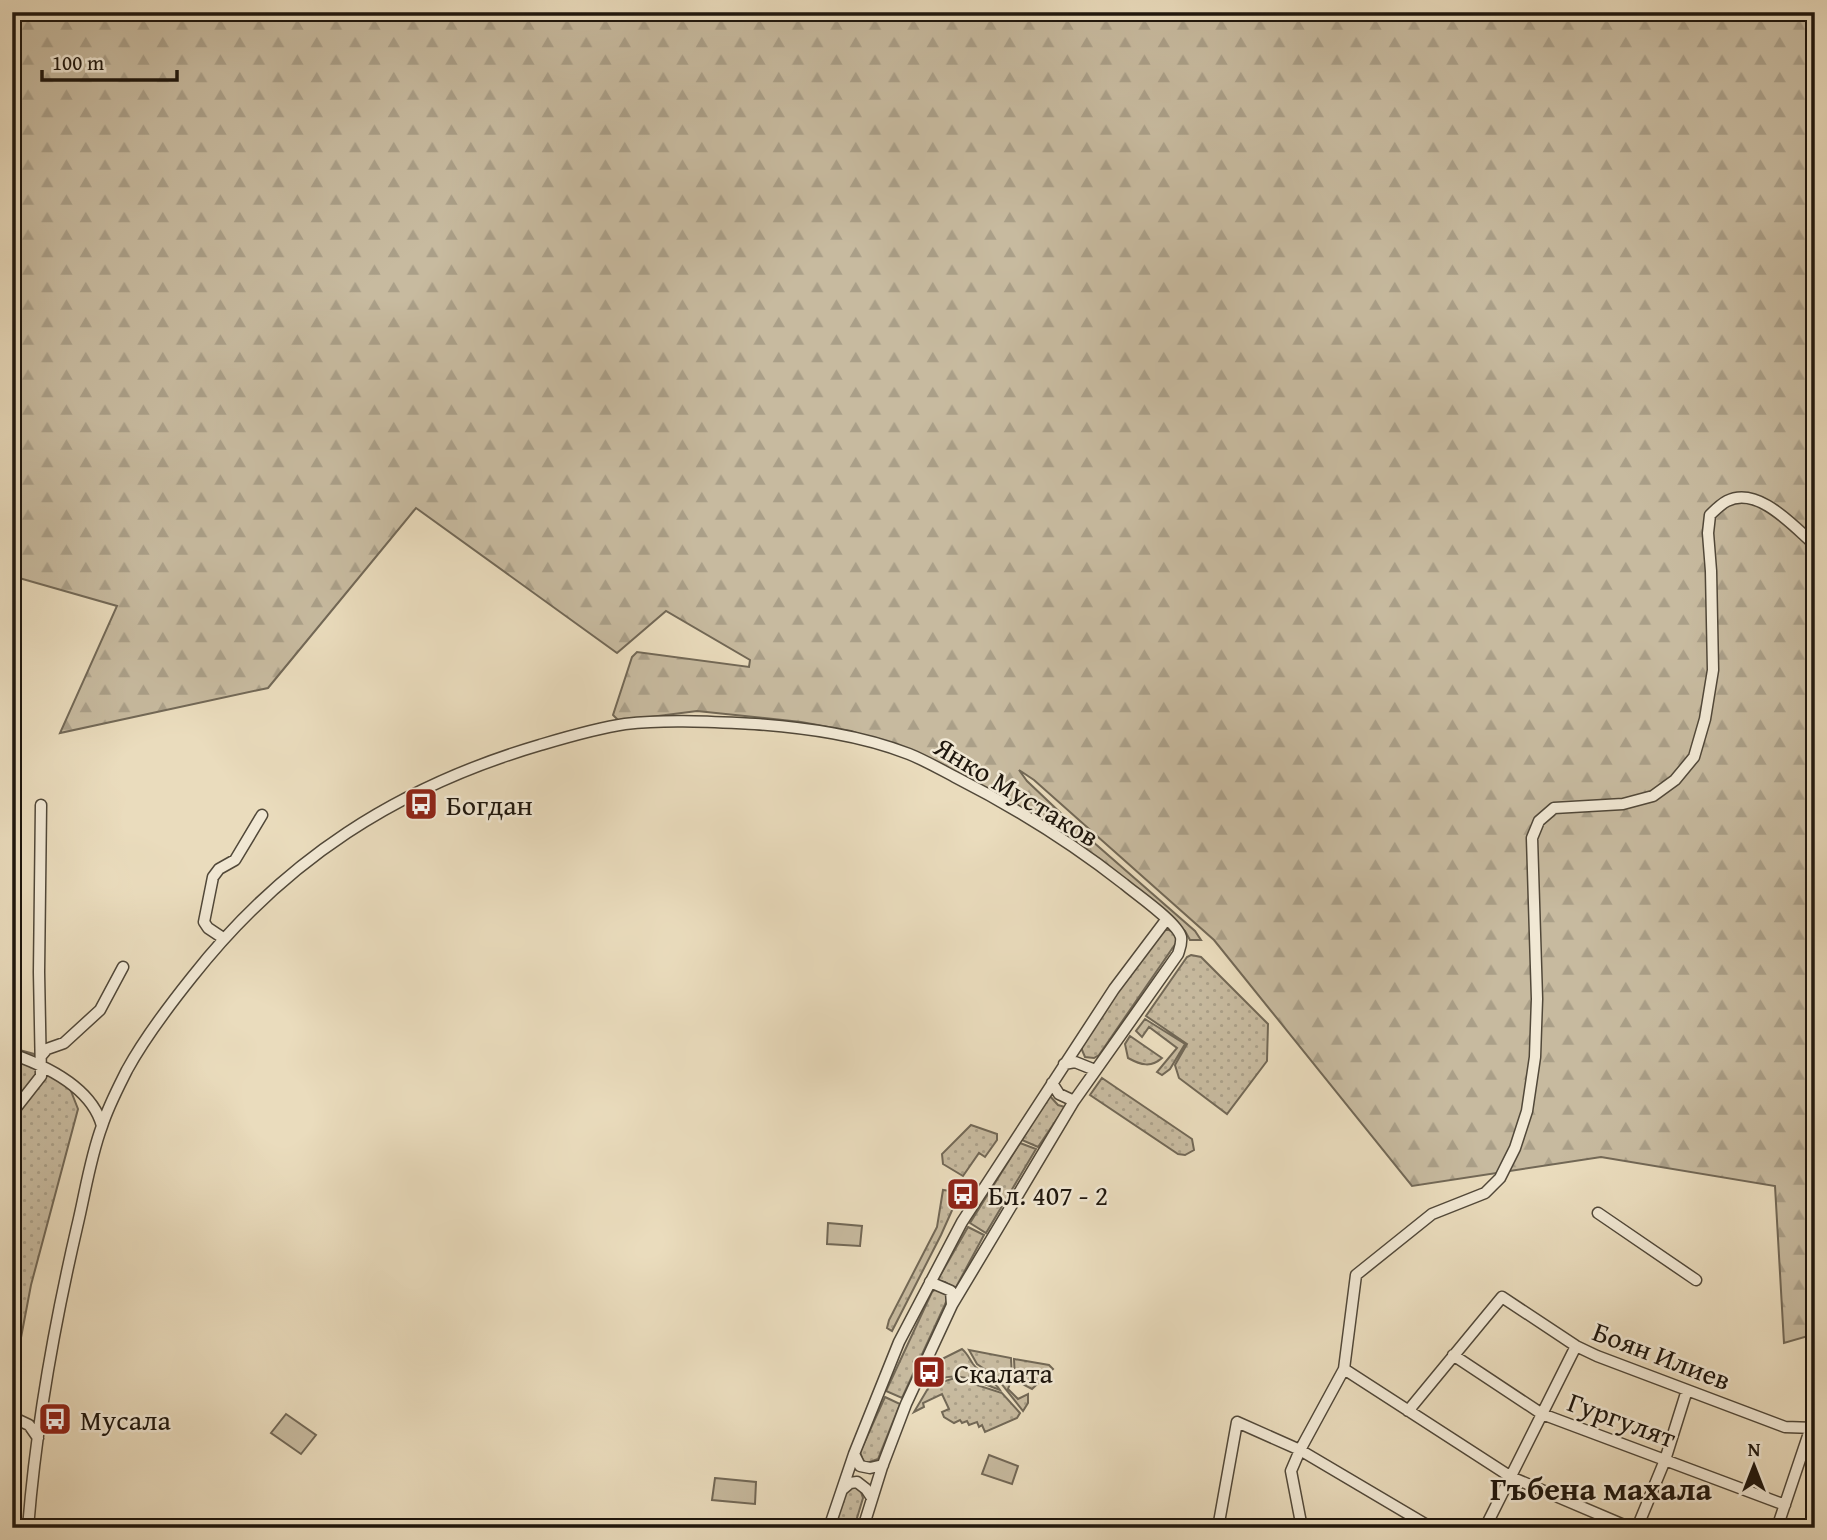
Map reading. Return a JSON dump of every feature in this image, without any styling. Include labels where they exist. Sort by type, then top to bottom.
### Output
[{"type":"street","points":[[1302,1528],[1292,1471],[1300,1450],[1344,1369],[1356,1275],[1432,1214],[1485,1193],[1500,1178],[1515,1148],[1527,1111],[1535,1057],[1538,999],[1531,850],[1532,838],[1539,821],[1554,808],[1623,804],[1653,796],[1675,780],[1694,757],[1705,719],[1713,670],[1708,533],[1710,515],[1728,500],[1751,498],[1773,509],[1815,545]]},
{"type":"street","name":"Янко Мустаков","points":[[28,1528],[46,1377],[64,1285],[102,1126],[128,1068],[152,1030],[223,938],[281,883],[347,832],[409,797],[468,769],[562,738],[622,724],[693,720],[803,728],[850,736],[909,754],[995,797],[1117,879],[1166,919]]},
{"type":"street","points":[[12,1114],[41,1076],[41,805]]},
{"type":"street","points":[[223,938],[204,922],[213,877],[219,869],[234,860],[262,816]]},
{"type":"street","points":[[829,1528],[854,1454],[899,1342],[974,1201],[1114,989],[1166,919],[1181,938],[1178,954],[1074,1101],[952,1305],[919,1374],[883,1465],[863,1528]]},
{"type":"street","points":[[41,1060],[47,1049],[64,1043],[100,1010],[123,967]]},
{"type":"street","points":[[12,1054],[41,1060],[81,1093],[99,1115],[102,1126]]},
{"type":"street","points":[[1064,1064],[1080,1063],[1095,1070]]},
{"type":"street","points":[[1080,1063],[1087,1075],[1087,1083]]},
{"type":"street","points":[[1052,1083],[1059,1094],[1074,1101]]},
{"type":"street","points":[[1598,1213],[1696,1280]]},
{"type":"street","points":[[930,1282],[951,1291],[952,1305]]},
{"type":"street","name":"Боян Илиев","points":[[1453,1355],[1502,1297],[1576,1346],[1785,1427],[1800,1430],[1813,1428]]},
{"type":"street","points":[[1485,1528],[1576,1346]]},
{"type":"street","points":[[1408,1411],[1453,1355]]},
{"type":"street","name":"Гургулят","points":[[1453,1355],[1542,1414],[1785,1505]]},
{"type":"street","points":[[1344,1369],[1511,1477],[1634,1528],[1665,1460],[1687,1390]]},
{"type":"street","points":[[1777,1528],[1813,1428],[1815,1415]]},
{"type":"street","points":[[12,1417],[29,1425],[38,1437]]},
{"type":"street","points":[[1218,1528],[1237,1422],[1300,1450],[1432,1528]]},
{"type":"street","points":[[854,1454],[860,1466],[870,1468],[883,1465]]},
{"type":"street","points":[[841,1490],[850,1483],[857,1482],[862,1484],[872,1498]]},
{"type":"green space","points":[[12,12],[1815,12],[1815,1334],[1784,1343],[1775,1186],[1601,1157],[1412,1186],[1214,940],[1034,780],[1019,770],[1068,820],[1195,931],[1201,940],[1190,940],[1185,931],[1055,833],[909,752],[851,731],[801,722],[697,711],[619,721],[613,715],[632,657],[637,652],[749,667],[750,660],[666,611],[617,653],[416,508],[268,688],[60,733],[117,606],[12,576]]},
{"type":"green space","points":[[1167,929],[1176,934],[1176,943],[1099,1055],[1094,1058],[1085,1057],[1082,1044],[1158,934]]},
{"type":"green space","points":[[1191,955],[1201,957],[1268,1024],[1267,1061],[1227,1114],[1179,1078],[1175,1065],[1187,1044],[1146,1016]]},
{"type":"green space","points":[[1145,1019],[1185,1044],[1170,1069],[1162,1075],[1157,1072],[1177,1048],[1149,1027],[1142,1037],[1136,1031]]},
{"type":"green space","points":[[1130,1036],[1162,1058],[1146,1064],[1128,1058],[1125,1044]]},
{"type":"green space","points":[[12,1048],[34,1054],[69,1086],[78,1109],[31,1285],[12,1385]]},
{"type":"green space","points":[[1102,1078],[1192,1139],[1194,1150],[1185,1155],[1178,1154],[1090,1095]]},
{"type":"green space","points":[[1049,1095],[1058,1105],[1065,1107],[1038,1147],[1022,1140]]},
{"type":"green space","points":[[971,1125],[997,1134],[997,1140],[985,1157],[979,1153],[963,1176],[943,1164],[942,1154]]},
{"type":"green space","points":[[1020,1143],[1036,1149],[986,1233],[970,1223]]},
{"type":"green space","points":[[954,1182],[962,1188],[892,1331],[887,1328],[889,1320],[937,1227],[943,1190],[950,1191]]},
{"type":"green space","points":[[828,1223],[862,1226],[860,1246],[827,1244]]},
{"type":"green space","points":[[968,1227],[984,1235],[955,1289],[945,1282],[937,1281]]},
{"type":"green space","points":[[936,1289],[947,1293],[947,1300],[902,1398],[886,1391],[932,1292]]},
{"type":"green space","points":[[962,1349],[976,1368],[1000,1390],[963,1377],[941,1379],[935,1376],[942,1359]]},
{"type":"green space","points":[[969,1350],[1011,1358],[1012,1378],[1008,1389],[1018,1399],[1028,1394],[1028,1403],[1023,1411],[996,1377],[977,1364]]},
{"type":"green space","points":[[1014,1359],[1049,1365],[1053,1369],[1032,1389],[1015,1380]]},
{"type":"green space","points":[[955,1378],[1002,1393],[1020,1413],[1017,1418],[985,1432],[977,1422],[969,1425],[967,1421],[962,1423],[960,1420],[954,1423],[944,1417],[942,1412],[949,1409],[942,1394],[923,1403],[924,1407],[914,1412],[933,1380],[939,1383]]},
{"type":"green space","points":[[885,1397],[900,1404],[878,1459],[867,1463],[860,1452]]},
{"type":"green space","points":[[286,1414],[316,1435],[301,1454],[271,1433]]},
{"type":"green space","points":[[989,1455],[1018,1466],[1012,1484],[982,1474]]},
{"type":"green space","points":[[715,1478],[756,1482],[755,1504],[712,1500]]},
{"type":"green space","points":[[854,1487],[860,1489],[863,1498],[854,1528],[834,1528],[845,1493]]},
{"type":"place","name":"Богдан","points":[[421,804]]},
{"type":"place","name":"Бл. 407 - 2","points":[[963,1194]]},
{"type":"place","name":"Скалата","points":[[929,1372]]},
{"type":"place","name":"Мусала","points":[[55,1419]]},
{"type":"district","name":"Гъбена махала","points":[[1601,1488]]}]
